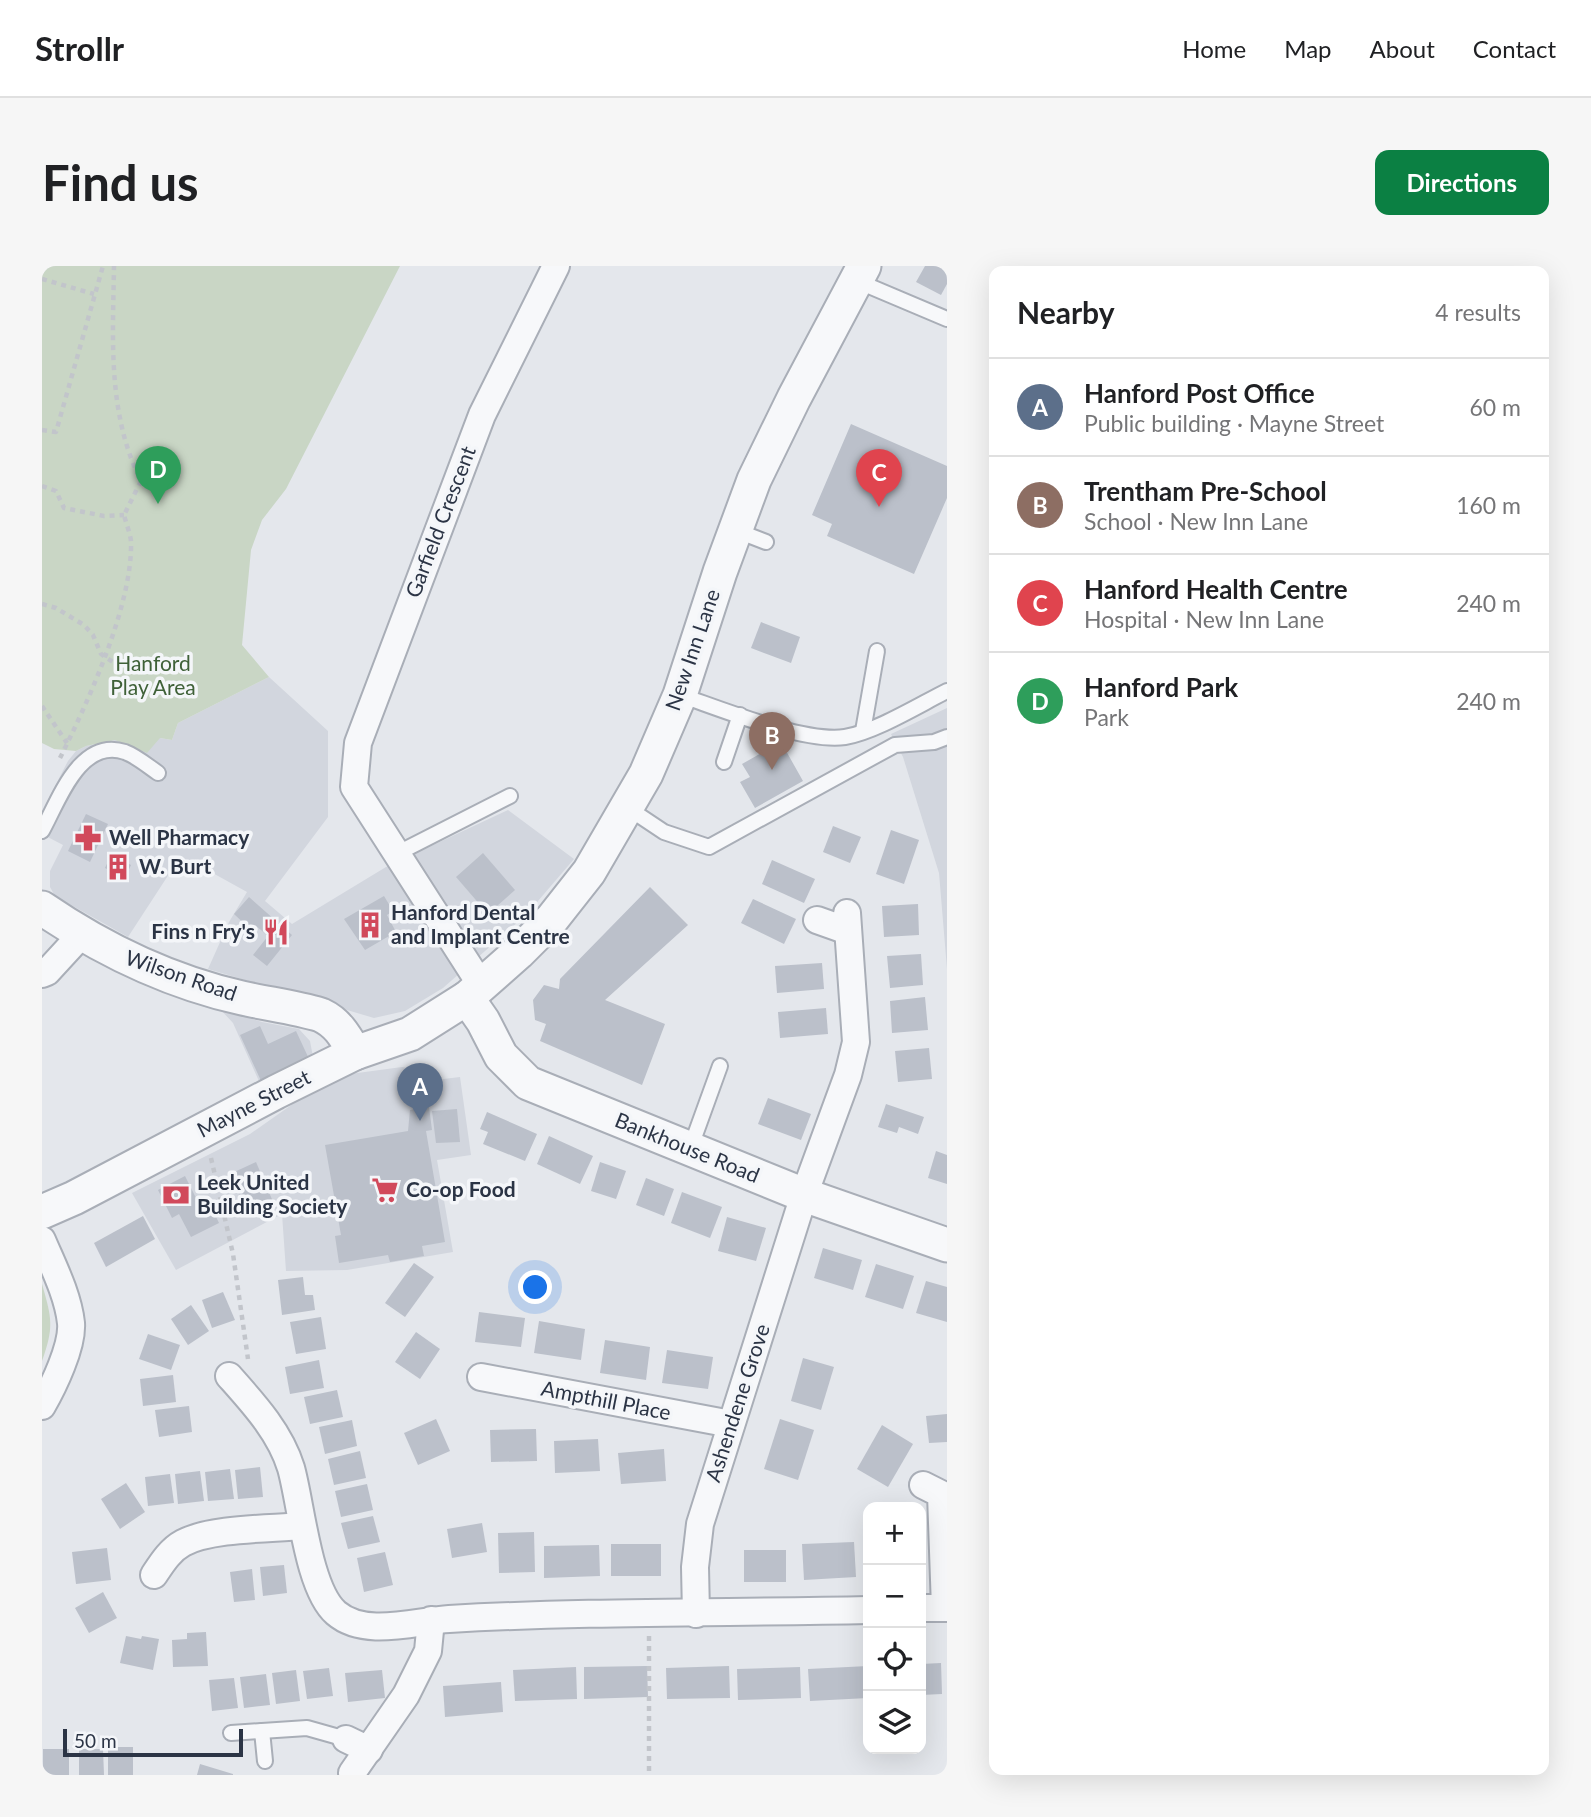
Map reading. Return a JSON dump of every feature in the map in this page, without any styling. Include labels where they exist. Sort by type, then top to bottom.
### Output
[{"type":"street","name":"Garfield Crescent","points":[[396,854],[354,786],[358,743],[482,415],[555,266]]},
{"type":"street","name":"New Inn Lane","points":[[474,991],[552,919],[589,872],[628,808],[646,774],[680,695],[754,480],[793,398],[860,273]]},
{"type":"street","points":[[396,854],[474,991]]},
{"type":"street","name":"Wilson Road","points":[[42,908],[81,935],[197,986],[321,1015],[333,1021],[355,1053]]},
{"type":"street","name":"Ashendene Grove","points":[[696,1614],[695,1567],[700,1524],[804,1195],[848,1075],[856,1042],[848,922],[817,920]]},
{"type":"street","points":[[42,974],[47,972],[81,935]]},
{"type":"street","name":"Mayne Street","points":[[42,1212],[355,1053],[410,1034],[474,991]]},
{"type":"street","name":"Bankhouse Road","points":[[474,991],[483,1021],[501,1056],[528,1083],[804,1195],[947,1245]]},
{"type":"street","points":[[42,1240],[60,1282],[72,1325],[59,1377],[42,1406]]},
{"type":"street","points":[[229,1376],[266,1419],[290,1466],[302,1526],[322,1596],[336,1613],[352,1622],[375,1627],[431,1620],[533,1614],[863,1610]]},
{"type":"street","name":"Ampthill Place","points":[[481,1377],[731,1424]]},
{"type":"street","points":[[937,1490],[938,1608]]},
{"type":"street","points":[[154,1575],[169,1554],[183,1543],[207,1534],[302,1526]]},
{"type":"street","points":[[352,1773],[358,1744],[406,1695],[428,1651],[431,1620]]},
{"type":"lane","points":[[860,273],[947,319]]},
{"type":"lane","points":[[735,530],[766,542]]},
{"type":"lane","points":[[863,731],[877,651]]},
{"type":"lane","points":[[680,695],[803,735],[844,737],[885,723],[947,691]]},
{"type":"lane","points":[[724,762],[740,715]]},
{"type":"lane","points":[[628,808],[664,832],[709,847],[895,745],[934,742],[947,737]]},
{"type":"lane","points":[[42,831],[70,779],[86,756],[109,749],[127,752],[158,773]]},
{"type":"lane","points":[[396,854],[510,796]]},
{"type":"lane","points":[[690,1149],[720,1066]]},
{"type":"lane","points":[[231,1733],[307,1728],[358,1744]]},
{"type":"lane","points":[[262,1731],[265,1761]]},
{"type":"path","points":[[42,430],[56,432],[103,266]]},
{"type":"path","points":[[57,764],[105,656],[126,589],[131,540],[124,515],[141,481],[128,453],[118,413],[113,350],[114,266]]},
{"type":"path","points":[[42,279],[94,294]]},
{"type":"path","points":[[42,486],[56,491],[64,508],[104,516],[124,515]]},
{"type":"path","points":[[42,604],[56,608],[84,625],[93,635],[101,653],[119,666]]},
{"type":"path","points":[[42,706],[67,744]]},
{"type":"path","points":[[203,1130],[233,1254],[248,1360],[229,1376]]},
{"type":"path","points":[[648,1614],[649,1775]]},
{"type":"shaded area","points":[[269,677],[328,731],[328,817],[265,901],[292,924],[386,867],[508,810],[574,859],[526,915],[443,988],[405,1011],[374,1018],[208,969],[229,922],[247,892],[200,866],[171,871],[128,937],[55,896],[50,887],[50,871],[63,845],[42,834],[42,811],[76,751],[115,740],[172,740],[178,723]]},
{"type":"shaded area","points":[[947,708],[947,969],[939,873],[903,757],[891,734]]},
{"type":"shaded area","points":[[220,1009],[262,1022],[299,1029],[310,1041],[313,1057],[262,1088],[233,1023]]},
{"type":"shaded area","points":[[402,1067],[426,1070],[427,1081],[460,1077],[471,1155],[437,1160],[453,1252],[347,1270],[286,1271],[282,1214],[176,1270],[132,1193],[250,1134],[307,1094],[350,1074]]},
{"type":"green space","name":"Hanford Play Area","points":[[42,266],[400,266],[286,489],[262,520],[251,550],[242,645],[269,677],[178,723],[172,740],[160,738],[147,753],[115,740],[76,751],[54,749],[42,743]]},
{"type":"green space","points":[[42,1284],[50,1323],[42,1361]]},
{"type":"building","points":[[925,266],[947,266],[947,284],[941,295],[916,282]]},
{"type":"building","points":[[851,424],[947,466],[947,498],[914,574],[827,536],[832,524],[812,515]]},
{"type":"building","points":[[761,622],[800,637],[791,663],[751,648]]},
{"type":"building","points":[[781,742],[803,781],[755,808],[740,782],[750,777],[742,764]]},
{"type":"building","name":"Well Pharmacy","points":[[86,814],[108,824],[90,862],[68,851]]},
{"type":"building","points":[[833,826],[861,837],[850,863],[823,852]]},
{"type":"building","points":[[891,830],[919,840],[904,884],[876,874]]},
{"type":"building","points":[[483,853],[515,890],[488,914],[456,877]]},
{"type":"building","name":"W. Burt","points":[[111,855],[131,865],[125,878],[105,868]]},
{"type":"building","points":[[772,860],[815,879],[804,903],[762,884]]},
{"type":"building","points":[[650,887],[688,925],[605,1000],[665,1024],[642,1085],[540,1041],[546,1024],[535,1020],[533,1000],[544,985],[559,989],[560,979]]},
{"type":"building","name":"Hanford Dental and Implant Centre","points":[[384,896],[393,911],[387,915],[396,932],[365,950],[344,919]]},
{"type":"building","name":"Fins n Fry's","points":[[249,897],[292,935],[267,966],[253,955],[268,936],[255,925],[251,930],[234,914]]},
{"type":"building","points":[[753,899],[796,919],[784,944],[741,923]]},
{"type":"building","points":[[918,904],[919,935],[884,937],[882,906]]},
{"type":"building","points":[[921,954],[923,985],[890,988],[887,956]]},
{"type":"building","points":[[822,963],[824,989],[777,993],[775,966]]},
{"type":"building","points":[[925,997],[928,1030],[892,1033],[890,1001]]},
{"type":"building","points":[[826,1008],[828,1034],[780,1038],[778,1012]]},
{"type":"building","points":[[260,1026],[268,1044],[296,1031],[310,1061],[262,1083],[240,1035]]},
{"type":"building","points":[[929,1048],[932,1079],[898,1082],[895,1051]]},
{"type":"building","points":[[768,1098],[811,1114],[801,1140],[758,1124]]},
{"type":"building","points":[[886,1104],[924,1117],[918,1134],[899,1127],[897,1133],[878,1127]]},
{"type":"building","name":"Co-op Food","points":[[429,1107],[432,1130],[426,1131],[445,1242],[422,1246],[424,1256],[390,1262],[388,1255],[339,1263],[335,1236],[341,1235],[325,1145],[408,1131],[410,1110]]},
{"type":"building","points":[[457,1109],[460,1142],[436,1143],[432,1111]]},
{"type":"building","points":[[487,1112],[537,1134],[525,1161],[483,1144],[488,1132],[480,1129]]},
{"type":"building","points":[[549,1136],[593,1156],[580,1184],[537,1164]]},
{"type":"building","points":[[936,1151],[947,1155],[947,1184],[928,1178]]},
{"type":"building","points":[[256,1162],[274,1204],[248,1215],[230,1174]]},
{"type":"building","points":[[600,1162],[626,1171],[616,1199],[591,1191]]},
{"type":"building","points":[[185,1176],[197,1200],[206,1196],[219,1223],[191,1237],[179,1214],[172,1218],[158,1190]]},
{"type":"building","points":[[646,1178],[674,1189],[664,1216],[636,1205]]},
{"type":"building","points":[[682,1192],[722,1207],[710,1238],[671,1223]]},
{"type":"building","points":[[143,1216],[155,1239],[106,1267],[94,1243]]},
{"type":"building","points":[[727,1217],[766,1228],[756,1261],[718,1251]]},
{"type":"building","points":[[823,1248],[862,1260],[853,1290],[814,1278]]},
{"type":"building","points":[[414,1263],[434,1277],[405,1317],[385,1303]]},
{"type":"building","points":[[876,1264],[914,1276],[903,1309],[865,1297]]},
{"type":"building","points":[[303,1277],[305,1295],[313,1295],[315,1310],[282,1315],[278,1280]]},
{"type":"building","points":[[926,1281],[947,1287],[947,1322],[916,1313]]},
{"type":"building","points":[[223,1292],[235,1320],[212,1328],[202,1300]]},
{"type":"building","points":[[191,1305],[209,1331],[188,1345],[171,1319]]},
{"type":"building","points":[[479,1312],[525,1318],[521,1347],[475,1342]]},
{"type":"building","points":[[321,1317],[326,1349],[296,1354],[290,1322]]},
{"type":"building","points":[[539,1321],[585,1329],[581,1360],[534,1353]]},
{"type":"building","points":[[416,1332],[440,1349],[420,1379],[395,1362]]},
{"type":"building","points":[[148,1334],[180,1345],[171,1370],[139,1359]]},
{"type":"building","points":[[605,1340],[650,1347],[646,1380],[600,1373]]},
{"type":"building","points":[[667,1350],[713,1357],[708,1389],[662,1383]]},
{"type":"building","points":[[803,1358],[834,1367],[821,1410],[791,1401]]},
{"type":"building","points":[[319,1360],[324,1388],[290,1394],[285,1367]]},
{"type":"building","points":[[173,1375],[176,1402],[143,1406],[140,1379]]},
{"type":"building","points":[[337,1390],[343,1417],[310,1424],[304,1397]]},
{"type":"building","points":[[189,1406],[192,1432],[159,1437],[155,1410]]},
{"type":"building","points":[[947,1414],[947,1442],[929,1443],[926,1416]]},
{"type":"building","points":[[436,1419],[450,1451],[418,1465],[404,1433]]},
{"type":"building","points":[[780,1419],[814,1430],[798,1480],[764,1469]]},
{"type":"building","points":[[352,1420],[357,1446],[325,1454],[319,1427]]},
{"type":"building","points":[[882,1425],[913,1444],[888,1487],[857,1469]]},
{"type":"building","points":[[536,1429],[537,1461],[491,1462],[490,1430]]},
{"type":"building","points":[[598,1439],[600,1471],[555,1473],[554,1441]]},
{"type":"building","points":[[664,1449],[666,1481],[621,1484],[618,1453]]},
{"type":"building","points":[[360,1451],[366,1478],[334,1485],[328,1459]]},
{"type":"building","points":[[260,1467],[263,1497],[238,1499],[235,1470]]},
{"type":"building","points":[[230,1469],[234,1499],[208,1501],[205,1472]]},
{"type":"building","points":[[200,1471],[204,1501],[178,1504],[175,1474]]},
{"type":"building","points":[[170,1474],[174,1503],[148,1506],[145,1477]]},
{"type":"building","points":[[126,1483],[145,1512],[120,1529],[101,1499]]},
{"type":"building","points":[[367,1484],[373,1510],[341,1517],[335,1491]]},
{"type":"building","points":[[373,1516],[380,1542],[348,1549],[341,1523]]},
{"type":"building","points":[[482,1523],[487,1552],[452,1558],[447,1529]]},
{"type":"building","points":[[534,1532],[535,1572],[499,1573],[498,1533]]},
{"type":"building","points":[[854,1542],[856,1577],[804,1580],[802,1544]]},
{"type":"building","points":[[611,1544],[661,1544],[661,1576],[611,1576]]},
{"type":"building","points":[[599,1545],[600,1576],[544,1578],[544,1546]]},
{"type":"building","points":[[107,1548],[111,1580],[76,1584],[72,1552]]},
{"type":"building","points":[[744,1550],[786,1550],[786,1582],[744,1582]]},
{"type":"building","points":[[385,1552],[393,1585],[364,1592],[357,1558]]},
{"type":"building","points":[[284,1565],[287,1593],[263,1596],[260,1567]]},
{"type":"building","points":[[252,1569],[255,1600],[234,1602],[230,1572]]},
{"type":"building","points":[[103,1592],[117,1618],[89,1633],[75,1608]]},
{"type":"building","points":[[206,1632],[208,1666],[173,1667],[172,1640],[187,1639],[187,1633]]},
{"type":"building","points":[[126,1636],[159,1639],[153,1670],[120,1663]]},
{"type":"building","points":[[941,1663],[942,1694],[926,1695],[926,1664]]},
{"type":"building","points":[[647,1666],[648,1697],[584,1699],[584,1667]]},
{"type":"building","points":[[729,1666],[730,1698],[667,1699],[666,1668]]},
{"type":"building","points":[[863,1666],[863,1698],[810,1701],[808,1669]]},
{"type":"building","points":[[576,1667],[577,1699],[515,1701],[513,1670]]},
{"type":"building","points":[[800,1667],[801,1698],[738,1700],[737,1669]]},
{"type":"building","points":[[329,1668],[333,1696],[307,1699],[303,1671]]},
{"type":"building","points":[[296,1670],[300,1701],[276,1704],[272,1673]]},
{"type":"building","points":[[382,1670],[385,1698],[348,1702],[345,1673]]},
{"type":"building","points":[[266,1674],[270,1705],[244,1708],[240,1677]]},
{"type":"building","points":[[234,1678],[238,1708],[212,1711],[209,1680]]},
{"type":"building","points":[[501,1682],[503,1712],[445,1717],[443,1686]]},
{"type":"building","points":[[108,1747],[133,1747],[133,1775],[108,1775]]},
{"type":"building","points":[[43,1749],[69,1749],[69,1775],[43,1775]]},
{"type":"building","points":[[79,1749],[103,1749],[104,1775],[79,1775]]},
{"type":"building","points":[[200,1764],[233,1774],[233,1775],[197,1775]]},
{"type":"place","name":"Hanford Park","points":[[158,504]]},
{"type":"place","name":"Hanford Health Centre","points":[[879,507]]},
{"type":"place","name":"Trentham Pre-School","points":[[772,770]]},
{"type":"place","name":"Well Pharmacy","points":[[88,838]]},
{"type":"place","name":"W. Burt","points":[[118,867]]},
{"type":"place","name":"Hanford Dental and Implant Centre","points":[[370,925]]},
{"type":"place","name":"Fins n Fry's","points":[[276,932]]},
{"type":"place","name":"Hanford Post Office","points":[[420,1121]]},
{"type":"place","name":"Co-op Food","points":[[385,1190]]},
{"type":"place","name":"Leek United Building Society","points":[[176,1195]]}]
